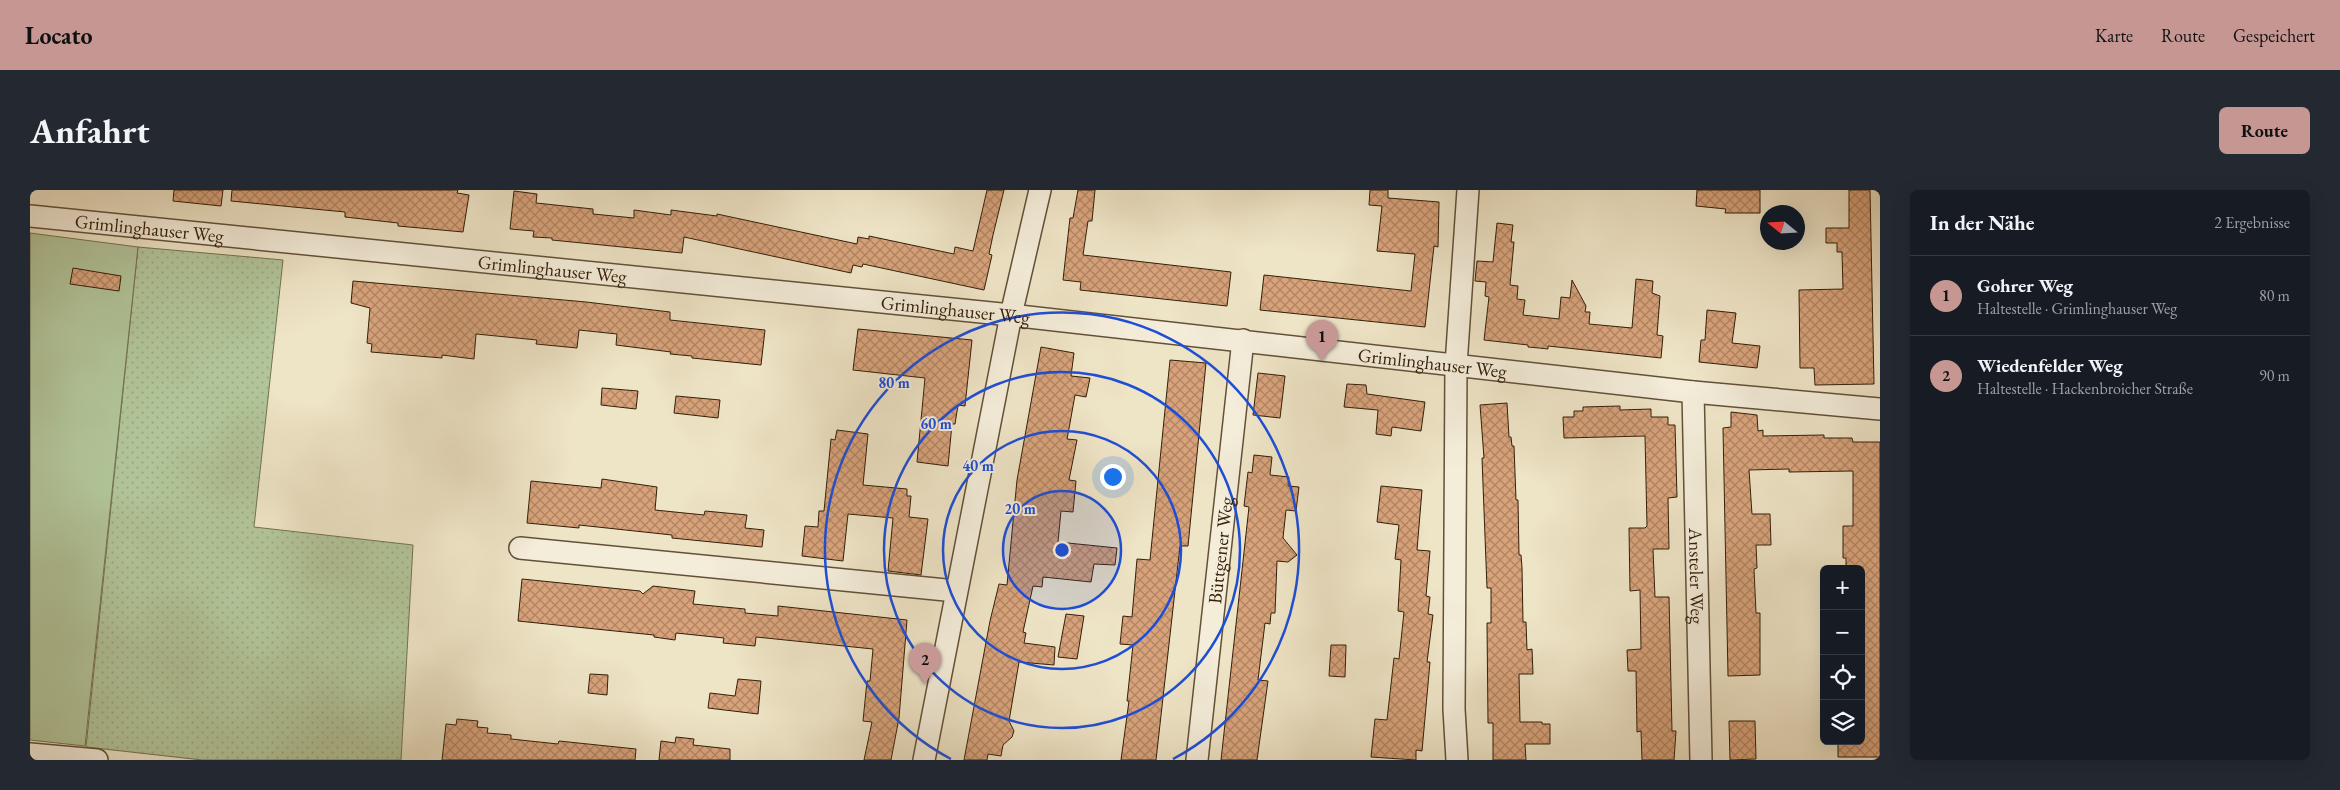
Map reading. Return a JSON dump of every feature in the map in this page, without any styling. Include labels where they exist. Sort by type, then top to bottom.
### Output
[{"type":"street","points":[[924,760],[1011,315],[1040,190]]},
{"type":"street","points":[[1456,760],[1454,709],[1456,365],[1468,190]]},
{"type":"street","name":"Grimlinghauser Weg","points":[[30,216],[1011,315],[1693,392],[1880,409]]},
{"type":"street","name":"Büttgener Weg","points":[[1197,760],[1243,340]]},
{"type":"street","name":"Ansteler Weg","points":[[1693,392],[1701,760]]},
{"type":"street","points":[[520,548],[956,591]]},
{"type":"street","points":[[30,754],[97,760]]},
{"type":"green space","points":[[30,233],[138,247],[85,746],[30,740]]},
{"type":"green space","points":[[138,247],[283,260],[254,527],[413,545],[401,760],[202,760],[86,747]]},
{"type":"building","points":[[174,190],[223,190],[221,206],[173,201]]},
{"type":"building","points":[[232,190],[458,190],[457,193],[469,195],[463,232],[398,226],[398,223],[345,217],[345,212],[231,201]]},
{"type":"building","points":[[987,190],[1004,190],[989,254],[992,255],[984,290],[863,264],[862,267],[853,265],[851,273],[684,237],[682,253],[552,240],[552,238],[533,237],[534,231],[510,229],[514,191],[537,194],[536,203],[593,209],[593,214],[634,218],[634,210],[671,215],[671,210],[717,216],[717,214],[857,244],[858,237],[869,239],[869,236],[954,254],[955,247],[973,251]]},
{"type":"building","points":[[1078,190],[1095,190],[1092,221],[1088,221],[1083,255],[1231,272],[1227,306],[1080,290],[1081,282],[1063,280],[1070,218],[1073,218]]},
{"type":"building","points":[[1370,190],[1388,190],[1388,198],[1439,202],[1438,247],[1434,246],[1425,327],[1260,310],[1264,275],[1411,291],[1415,254],[1377,251],[1382,206],[1369,205]]},
{"type":"building","points":[[1697,190],[1760,190],[1760,213],[1725,213],[1726,209],[1696,206]]},
{"type":"building","points":[[1849,190],[1870,190],[1874,384],[1815,385],[1814,368],[1800,368],[1799,290],[1843,289],[1842,252],[1837,252],[1837,243],[1826,243],[1826,228],[1849,228]]},
{"type":"building","points":[[1497,223],[1513,225],[1511,242],[1514,242],[1510,285],[1518,286],[1517,299],[1525,300],[1523,315],[1559,319],[1561,297],[1570,298],[1572,280],[1586,306],[1585,312],[1590,312],[1589,324],[1632,328],[1636,279],[1653,281],[1652,293],[1660,296],[1657,335],[1663,336],[1661,358],[1548,346],[1548,349],[1528,347],[1528,345],[1484,340],[1489,297],[1485,296],[1486,282],[1475,281],[1477,261],[1493,262]]},
{"type":"building","points":[[73,268],[121,276],[119,291],[70,284]]},
{"type":"building","points":[[353,281],[586,302],[670,312],[670,320],[765,330],[761,365],[692,358],[692,356],[670,354],[671,352],[616,345],[617,334],[579,330],[577,348],[536,344],[537,340],[476,334],[474,359],[442,355],[442,358],[371,352],[372,344],[367,343],[370,308],[351,303]]},
{"type":"building","points":[[1707,310],[1736,313],[1732,343],[1760,346],[1757,368],[1699,362],[1701,340],[1705,340]]},
{"type":"building","points":[[858,329],[972,340],[965,406],[958,405],[955,424],[952,424],[948,466],[917,462],[925,378],[853,370]]},
{"type":"building","points":[[1041,347],[1074,353],[1071,376],[1090,378],[1086,397],[1075,395],[1067,439],[1077,440],[1069,480],[1076,481],[1073,512],[1061,511],[1058,542],[1117,548],[1115,565],[1094,564],[1091,582],[1043,577],[1042,587],[1033,586],[1023,632],[1026,633],[1024,643],[1055,647],[1054,665],[1019,662],[1009,721],[1014,731],[1012,737],[1003,745],[1001,756],[988,754],[987,760],[964,760],[990,621],[999,584],[1007,585],[1017,480]]},
{"type":"building","points":[[1170,360],[1206,363],[1188,546],[1180,546],[1156,760],[1121,760],[1129,701],[1127,701],[1133,645],[1120,644],[1123,616],[1132,617],[1137,559],[1150,560]]},
{"type":"building","points":[[1258,373],[1285,376],[1280,418],[1253,415]]},
{"type":"building","points":[[1347,384],[1366,385],[1367,394],[1425,402],[1421,431],[1392,427],[1391,436],[1376,434],[1378,410],[1344,407]]},
{"type":"building","points":[[602,388],[638,391],[636,409],[601,405]]},
{"type":"building","points":[[676,396],[720,400],[718,418],[674,413]]},
{"type":"building","points":[[1507,403],[1509,437],[1511,437],[1512,446],[1514,446],[1516,500],[1518,500],[1523,622],[1526,622],[1527,650],[1532,649],[1533,674],[1519,674],[1520,722],[1550,724],[1550,744],[1525,744],[1526,760],[1493,760],[1493,723],[1488,723],[1487,623],[1491,623],[1491,588],[1487,588],[1482,458],[1484,458],[1480,405]]},
{"type":"building","points":[[1620,406],[1620,410],[1651,409],[1651,417],[1668,417],[1668,425],[1675,425],[1677,497],[1668,498],[1669,549],[1653,549],[1655,597],[1669,597],[1672,731],[1676,731],[1674,760],[1642,760],[1641,731],[1637,732],[1636,671],[1628,671],[1627,650],[1641,649],[1640,590],[1630,591],[1629,528],[1645,528],[1647,526],[1645,436],[1564,438],[1563,417],[1574,417],[1574,411],[1583,411],[1583,407]]},
{"type":"building","points":[[1731,412],[1757,415],[1758,431],[1763,430],[1763,436],[1824,435],[1824,438],[1852,438],[1853,442],[1880,442],[1880,757],[1838,757],[1838,745],[1865,745],[1865,565],[1846,565],[1846,558],[1843,558],[1843,526],[1853,526],[1853,471],[1789,472],[1789,469],[1749,470],[1752,514],[1770,514],[1771,545],[1756,545],[1757,568],[1754,569],[1756,613],[1760,613],[1760,675],[1728,676],[1723,428],[1731,427]]},
{"type":"building","points":[[837,430],[868,434],[863,485],[907,489],[907,496],[911,496],[909,517],[928,519],[921,575],[888,571],[893,518],[848,514],[843,561],[802,556],[805,526],[818,527],[819,511],[824,511],[831,439],[835,440]]},
{"type":"building","points":[[1254,455],[1272,457],[1270,475],[1289,477],[1288,486],[1299,487],[1296,511],[1286,510],[1283,538],[1297,555],[1288,562],[1277,561],[1275,613],[1271,613],[1270,624],[1265,623],[1258,680],[1268,681],[1257,760],[1221,760],[1249,507],[1244,506],[1248,472],[1252,473]]},
{"type":"building","points":[[602,479],[657,487],[655,510],[704,515],[705,511],[747,515],[745,528],[764,530],[762,547],[672,538],[672,535],[579,525],[579,528],[527,523],[531,481],[601,488]]},
{"type":"building","points":[[1381,486],[1422,490],[1417,550],[1430,551],[1426,596],[1430,597],[1428,614],[1433,615],[1427,662],[1430,662],[1422,751],[1416,750],[1416,760],[1371,757],[1375,719],[1387,720],[1394,658],[1399,659],[1404,612],[1398,611],[1401,560],[1395,559],[1399,525],[1377,522]]},
{"type":"building","points":[[522,579],[640,591],[643,594],[653,586],[695,591],[693,604],[745,609],[745,613],[778,616],[778,606],[907,620],[899,718],[891,760],[864,760],[872,722],[863,721],[867,681],[870,681],[873,649],[756,637],[755,646],[723,643],[724,638],[676,633],[675,640],[654,637],[654,635],[518,621]]},
{"type":"building","points":[[1066,614],[1084,616],[1077,659],[1058,657]]},
{"type":"building","points":[[1331,645],[1346,645],[1345,677],[1329,676]]},
{"type":"building","points":[[590,674],[608,675],[607,695],[588,693]]},
{"type":"building","points":[[738,679],[761,681],[758,714],[708,708],[710,693],[735,696]]},
{"type":"building","points":[[457,719],[478,721],[477,727],[488,728],[487,733],[511,735],[511,739],[558,744],[559,741],[636,749],[635,760],[442,760],[446,724],[456,725]]},
{"type":"building","points":[[1729,721],[1755,721],[1756,759],[1730,760]]},
{"type":"building","points":[[676,737],[694,739],[693,745],[730,749],[730,760],[659,760],[661,741],[675,743]]},
{"type":"place","name":"Gohrer Weg","points":[[1322,361]]},
{"type":"place","name":"Wiedenfelder Weg","points":[[925,684]]}]
